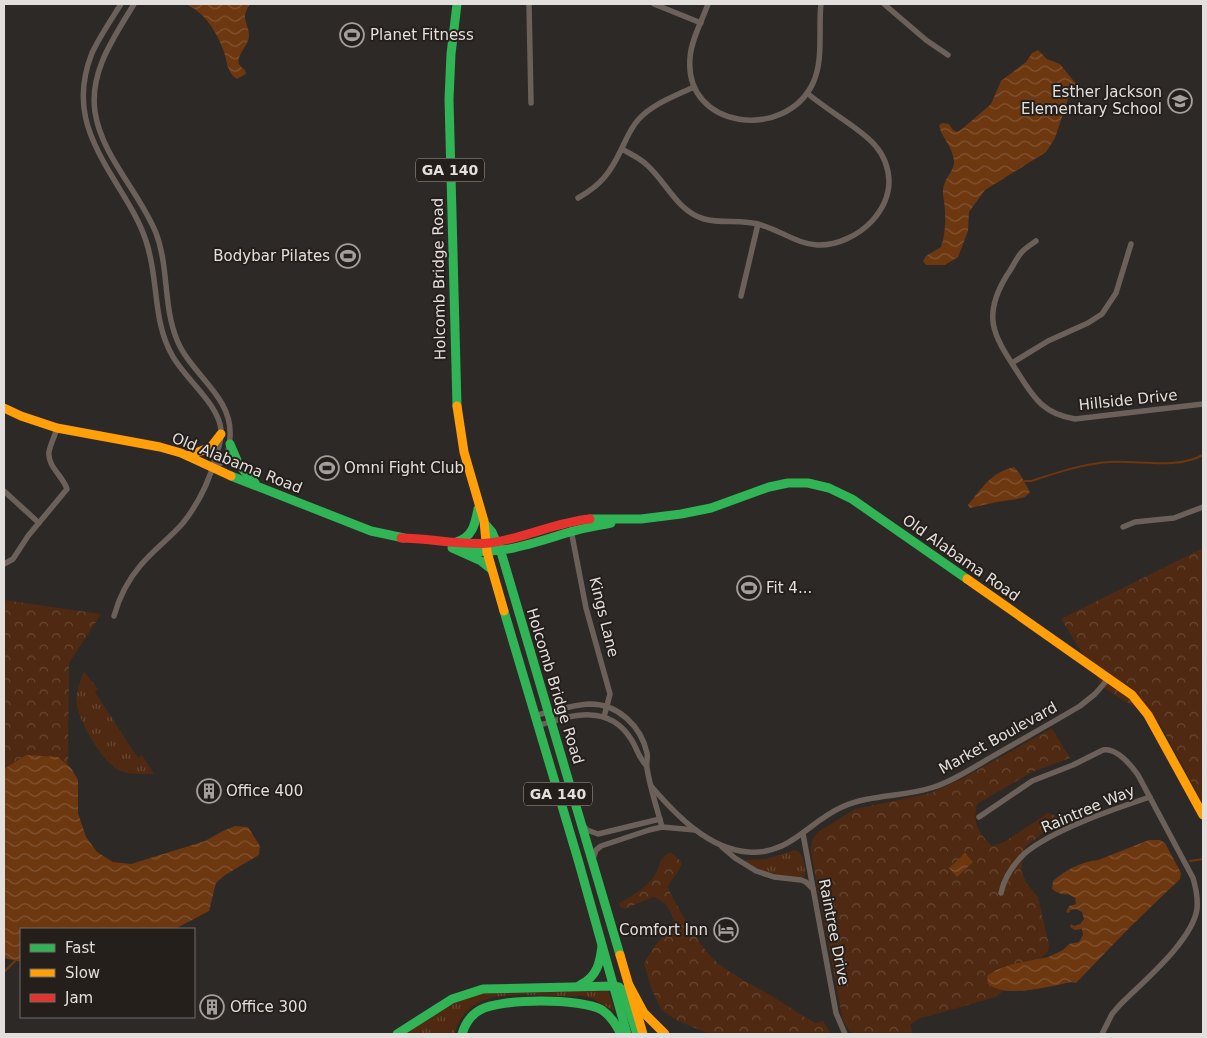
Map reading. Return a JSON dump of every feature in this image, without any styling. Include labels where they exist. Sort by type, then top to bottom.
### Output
[{"type":"main road","points":[[451,4],[454,22]]},
{"type":"main road","name":"Holcomb Bridge Road","points":[[457,4],[450,66],[449,116],[455,384],[464,452],[484,521],[501,552],[643,1034]]},
{"type":"main road","name":"Old Alabama Road","points":[[4,408],[57,428],[160,447],[188,456],[214,469],[360,527],[401,538],[438,539],[454,545],[486,548],[501,552],[594,519],[626,520],[696,512],[781,483],[805,482],[830,487],[860,504],[1132,695],[1148,715],[1203,815]]},
{"type":"main road","points":[[188,456],[211,447],[221,434]]},
{"type":"main road","points":[[230,444],[237,463],[244,474],[261,488]]},
{"type":"main road","points":[[454,545],[471,534],[479,506]]},
{"type":"main road","name":"Holcomb Bridge Road","points":[[484,521],[486,548],[491,569],[579,863],[627,1034]]},
{"type":"main road","name":"Old Alabama Road","points":[[486,548],[497,542],[570,527]]},
{"type":"main road","points":[[454,545],[482,560],[491,569]]},
{"type":"main road","points":[[571,987],[587,982],[596,974],[600,965],[602,946]]},
{"type":"main road","points":[[629,985],[644,1013],[665,1034]]},
{"type":"main road","points":[[397,1034],[446,1002],[472,992],[494,988],[613,986],[623,991],[637,1034]]},
{"type":"main road","points":[[462,1034],[469,1020],[482,1008],[496,1003],[522,1002],[579,1002],[592,1005],[610,1016],[621,1034]]},
{"type":"street","points":[[121,4],[99,39],[88,65],[84,87],[86,122],[97,152],[136,219],[146,241],[152,265],[160,322],[167,345],[178,366],[212,407],[218,418],[221,434],[220,444],[214,461],[214,469]]},
{"type":"street","points":[[114,616],[121,596],[140,566],[183,522],[201,495],[214,469],[224,461],[230,444],[231,428],[226,408],[216,393],[191,365],[178,343],[170,316],[161,248],[143,208],[114,160],[101,134],[95,111],[95,87],[99,69],[106,51],[134,4]]},
{"type":"street","points":[[529,4],[531,103]]},
{"type":"street","points":[[654,4],[701,23]]},
{"type":"street","points":[[708,4],[692,46],[690,57],[690,72],[694,87],[703,100],[715,111],[728,118],[744,121],[759,120],[780,113],[796,104],[807,93],[818,67],[821,4]]},
{"type":"street","points":[[884,4],[926,40],[948,55]]},
{"type":"street","points":[[578,198],[594,189],[610,172],[632,128],[645,113],[658,104],[694,87]]},
{"type":"street","points":[[622,149],[647,165],[679,203],[694,215],[713,221],[758,224],[776,229],[805,243],[830,244],[845,239],[866,227],[878,215],[889,187],[888,173],[878,147],[866,135],[807,93]]},
{"type":"street","points":[[741,296],[758,224]]},
{"type":"street","name":"Hillside Drive","points":[[1036,241],[1022,252],[1000,288],[994,300],[992,314],[998,341],[1038,402],[1051,412],[1067,418],[1083,418],[1203,404]]},
{"type":"street","points":[[1012,363],[1048,341],[1088,323],[1102,314],[1116,293],[1131,244]]},
{"type":"street","points":[[4,564],[13,559],[67,489],[49,458],[49,451],[57,428]]},
{"type":"street","points":[[4,491],[39,523]]},
{"type":"street","points":[[1123,527],[1135,522],[1174,518],[1203,507]]},
{"type":"street","name":"Kings Lane","points":[[570,527],[586,608],[610,694],[604,717]]},
{"type":"street","name":"Market Boulevard","points":[[651,786],[668,805],[696,830],[715,841],[741,851],[768,851],[787,845],[827,815],[849,804],[927,789],[952,779],[1080,706],[1095,694],[1109,678]]},
{"type":"street","name":"Market Boulevard","points":[[537,726],[550,717],[580,705],[608,707],[625,717],[638,732],[647,754],[646,766],[662,828],[696,830]]},
{"type":"street","name":"Market Boulevard","points":[[534,716],[550,717],[588,714],[604,717],[631,738],[640,759],[646,766]]},
{"type":"street","points":[[979,817],[1032,781],[1065,769],[1107,749],[1112,750],[1132,766],[1150,797],[1193,878],[1196,889],[1197,908],[1185,937],[1112,1014],[1102,1034]]},
{"type":"street","name":"Raintree Way","points":[[1001,893],[1006,877],[1017,862],[1038,844],[1074,826],[1150,797]]},
{"type":"street","points":[[581,822],[587,830],[598,834],[660,819]]},
{"type":"street","points":[[592,861],[598,848],[606,843],[662,828]]},
{"type":"street","name":"Raintree Drive","points":[[803,834],[836,1013],[845,1034]]},
{"type":"street","points":[[715,841],[735,858],[756,871],[774,877],[801,880],[810,885],[814,891]]},
{"type":"green space","points":[[1203,548],[1203,804],[1159,722],[1104,688],[1061,619]]},
{"type":"green space","points":[[4,600],[101,614],[69,663],[68,771],[4,786]]},
{"type":"green space","points":[[84,672],[98,689],[95,692],[138,758],[142,755],[154,774],[123,772],[108,762],[94,744],[77,706],[78,689]]},
{"type":"green space","points":[[1052,728],[1070,758],[1032,772],[977,804],[976,817],[977,827],[992,846],[1004,842],[1048,813],[1058,817],[1052,826],[1025,847],[1021,870],[1027,884],[1038,897],[1049,945],[1048,952],[996,997],[918,1019],[910,1025],[913,1034],[852,1034],[843,1021],[811,852],[814,836],[855,809],[931,793],[965,777]]},
{"type":"green space","points":[[795,850],[803,860],[805,874],[803,877],[787,877],[772,874],[744,862],[746,860],[766,859]]},
{"type":"green space","points":[[670,852],[682,862],[668,888],[691,929],[712,958],[732,973],[776,998],[804,1017],[816,1023],[823,1021],[831,1034],[710,1034],[678,1021],[661,1010],[652,990],[644,964],[657,944],[674,926],[673,917],[662,901],[653,897],[625,909],[620,907],[619,903],[649,882],[663,859]]},
{"type":"green space","points":[[608,991],[614,1010],[594,999],[582,996],[532,995],[495,997],[484,1000],[467,1011],[454,1034],[402,1034],[447,1004],[477,994]]},
{"type":"water","points":[[186,4],[250,4],[245,13],[249,35],[248,40],[239,58],[240,66],[245,70],[246,74],[237,79],[234,76],[229,70],[224,52],[210,24],[199,12]]},
{"type":"water","points":[[1038,50],[1047,59],[1060,64],[1076,84],[1068,99],[1055,138],[1046,152],[985,190],[969,212],[968,231],[958,257],[945,265],[926,265],[923,261],[926,256],[941,247],[943,241],[945,207],[943,189],[954,164],[952,151],[939,125],[943,123],[949,124],[957,132],[962,129],[991,104],[1001,81],[1026,62],[1032,53]]},
{"type":"water","points":[[1014,467],[1030,492],[1025,497],[970,508],[968,505],[993,477]]},
{"type":"water","points":[[26,755],[58,757],[71,768],[78,780],[78,813],[86,837],[97,852],[113,862],[131,864],[205,841],[235,826],[248,827],[260,846],[259,855],[225,875],[216,883],[209,911],[177,928],[20,928],[20,962],[4,958],[4,769]]},
{"type":"water","points":[[1149,840],[1160,840],[1165,843],[1181,873],[1180,879],[1076,983],[1072,982],[1017,991],[1006,991],[988,984],[987,976],[996,970],[1013,964],[1048,957],[1063,950],[1069,944],[1079,942],[1083,935],[1082,929],[1075,930],[1070,927],[1071,924],[1074,926],[1080,924],[1084,919],[1082,912],[1076,909],[1070,910],[1069,913],[1066,912],[1069,906],[1076,904],[1075,898],[1052,889],[1053,881],[1080,864],[1098,860]]},
{"type":"water","points":[[965,853],[973,862],[957,877],[949,868]]},
{"type":"waterway","points":[[1025,481],[1099,463],[1169,463],[1192,460],[1203,455]]},
{"type":"waterway","points":[[1190,861],[1203,859]]},
{"type":"waterway","points":[[4,972],[15,961]]},
{"type":"traffic: fast","points":[[457,4],[451,54],[449,99],[457,406]]},
{"type":"traffic: fast","points":[[230,444],[239,465],[255,483]]},
{"type":"traffic: fast","points":[[231,476],[371,531],[404,538]]},
{"type":"traffic: fast","points":[[590,519],[641,519],[681,514],[711,508],[769,487],[788,483],[808,483],[829,488],[852,499],[967,579]]},
{"type":"traffic: fast","points":[[456,542],[462,540],[470,533],[478,509]]},
{"type":"traffic: fast","points":[[461,550],[503,550],[580,529],[611,523]]},
{"type":"traffic: fast","points":[[485,524],[492,532],[501,552],[620,955]]},
{"type":"traffic: fast","points":[[452,548],[481,561],[491,569]]},
{"type":"traffic: fast","points":[[504,611],[579,863],[627,1034]]},
{"type":"traffic: fast","points":[[580,985],[586,982],[597,969],[602,946]]},
{"type":"traffic: fast","points":[[397,1034],[452,999],[483,989],[613,986],[619,987],[623,991],[637,1034]]},
{"type":"traffic: fast","points":[[462,1034],[469,1020],[480,1010],[505,1003],[541,1001],[577,1003],[602,1010],[611,1018],[621,1034]]},
{"type":"traffic: slow","points":[[457,406],[464,452],[484,521],[487,552],[504,611]]},
{"type":"traffic: slow","points":[[4,408],[57,428],[160,447],[181,453],[231,476]]},
{"type":"traffic: slow","points":[[188,456],[211,447],[221,434]]},
{"type":"traffic: slow","points":[[967,579],[1132,695],[1148,715],[1203,815]]},
{"type":"traffic: slow","points":[[620,955],[643,1034]]},
{"type":"traffic: slow","points":[[629,985],[644,1013],[665,1034]]},
{"type":"traffic: jam","points":[[401,538],[478,544],[489,543],[515,538],[564,523],[590,519]]},
{"type":"place","name":"Planet Fitness","points":[[352,35]]},
{"type":"place","name":"Esther Jackson Elementary School","points":[[1180,101]]},
{"type":"place","name":"Bodybar Pilates","points":[[348,256]]},
{"type":"place","name":"Omni Fight Club","points":[[327,468]]},
{"type":"place","name":"Fit 4...","points":[[749,588]]},
{"type":"place","name":"Office 400","points":[[209,791]]},
{"type":"place","name":"Comfort Inn","points":[[726,930]]},
{"type":"place","name":"Office 300","points":[[212,1007]]}]
